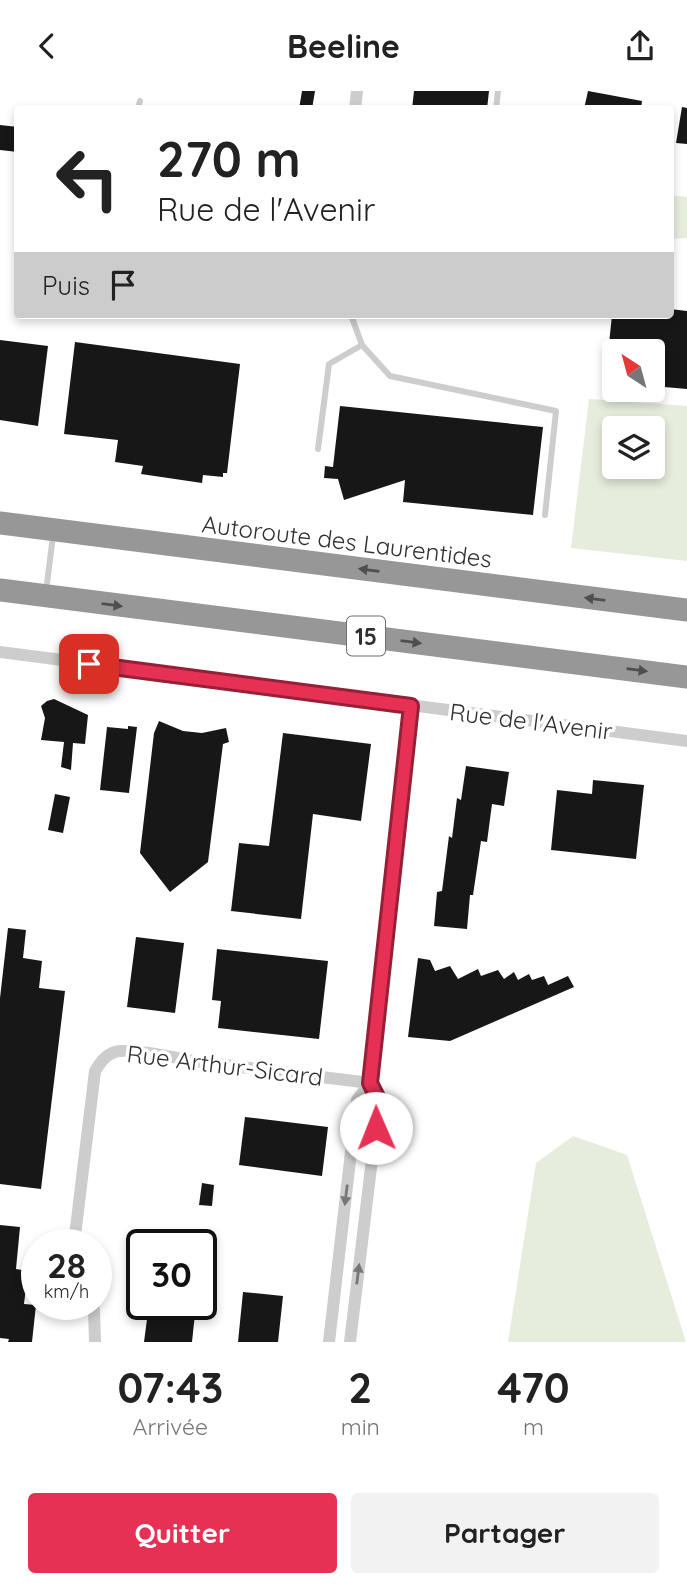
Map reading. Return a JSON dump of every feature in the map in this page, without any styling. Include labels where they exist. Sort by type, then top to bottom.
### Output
[{"type":"highway","name":"Autoroute des Laurentides","points":[[0,523],[687,610]]},
{"type":"highway","name":"15","points":[[0,590],[687,677]]},
{"type":"street","name":"Rue de l'Avenir","points":[[0,652],[687,741]]},
{"type":"street","points":[[329,1342],[357,1100],[370,1083],[411,706]]},
{"type":"street","name":"Rue Arthur-Sicard","points":[[76,1229],[95,1071],[103,1059],[117,1051],[370,1083]]},
{"type":"street","points":[[350,1342],[379,1101],[370,1083]]},
{"type":"street","points":[[94,1320],[94,1342]]},
{"type":"lane","points":[[352,319],[362,345],[390,376],[555,411],[545,515]]},
{"type":"lane","points":[[318,449],[329,364],[362,345]]},
{"type":"lane","points":[[45,596],[54,530]]},
{"type":"green space","points":[[674,195],[687,197],[687,238],[674,239]]},
{"type":"green space","points":[[589,399],[602,400],[602,403],[687,406],[687,561],[571,548]]},
{"type":"green space","points":[[573,1136],[627,1155],[686,1342],[508,1342],[536,1163]]},
{"type":"building","points":[[302,91],[315,91],[313,105],[300,105]]},
{"type":"building","points":[[414,91],[489,91],[487,105],[412,105]]},
{"type":"building","points":[[588,91],[642,101],[642,105],[585,105]]},
{"type":"building","points":[[682,107],[687,108],[687,144],[676,143]]},
{"type":"building","points":[[0,125],[14,127],[14,152],[0,150]]},
{"type":"building","points":[[674,309],[687,311],[687,389],[665,387],[665,339],[609,339],[612,319],[674,319]]},
{"type":"building","points":[[0,340],[48,346],[38,426],[0,420]]},
{"type":"building","points":[[75,342],[240,364],[227,473],[223,473],[223,477],[203,475],[202,483],[141,474],[143,466],[115,462],[118,440],[64,434]]},
{"type":"building","points":[[340,406],[543,427],[533,515],[403,502],[405,480],[344,500],[338,479],[324,478],[325,466],[333,467]]},
{"type":"building","points":[[54,699],[88,715],[85,744],[73,743],[71,770],[61,767],[64,742],[41,740],[45,718],[41,706]]},
{"type":"building","points":[[159,721],[183,731],[202,733],[226,728],[229,742],[223,744],[208,862],[170,892],[140,853],[154,733]]},
{"type":"building","points":[[128,726],[137,727],[129,793],[100,790],[107,727],[128,729]]},
{"type":"building","points":[[283,733],[371,744],[361,821],[313,814],[301,919],[231,911],[239,843],[269,846]]},
{"type":"building","points":[[466,766],[509,772],[504,806],[492,804],[487,842],[481,841],[473,895],[470,895],[467,929],[434,926],[437,892],[442,891],[449,836],[452,838],[457,798],[461,800]]},
{"type":"building","points":[[593,780],[644,785],[636,859],[551,850],[557,790],[592,794]]},
{"type":"building","points":[[55,794],[70,797],[63,833],[48,830]]},
{"type":"building","points":[[8,928],[26,930],[23,958],[42,961],[39,988],[65,991],[41,1189],[0,1184],[0,998]]},
{"type":"building","points":[[136,937],[184,943],[175,1013],[127,1007]]},
{"type":"building","points":[[217,949],[328,961],[319,1039],[218,1028],[221,1001],[212,1000]]},
{"type":"building","points":[[418,958],[430,960],[435,971],[450,966],[458,979],[478,969],[481,976],[498,970],[504,979],[514,972],[518,980],[529,974],[532,980],[544,976],[548,985],[568,976],[574,987],[450,1041],[408,1037]]},
{"type":"building","points":[[245,1117],[328,1127],[322,1176],[239,1165]]},
{"type":"building","points":[[202,1183],[214,1185],[212,1206],[199,1205]]},
{"type":"building","points":[[0,1225],[20,1227],[16,1269],[21,1270],[21,1320],[34,1320],[32,1342],[8,1342],[9,1339],[0,1338]]},
{"type":"building","points":[[243,1292],[283,1296],[278,1342],[238,1342]]},
{"type":"building","points":[[147,1320],[194,1320],[192,1342],[144,1342]]},
{"type":"route","points":[[89,664],[411,706],[370,1083],[379,1101],[376,1128]]}]
